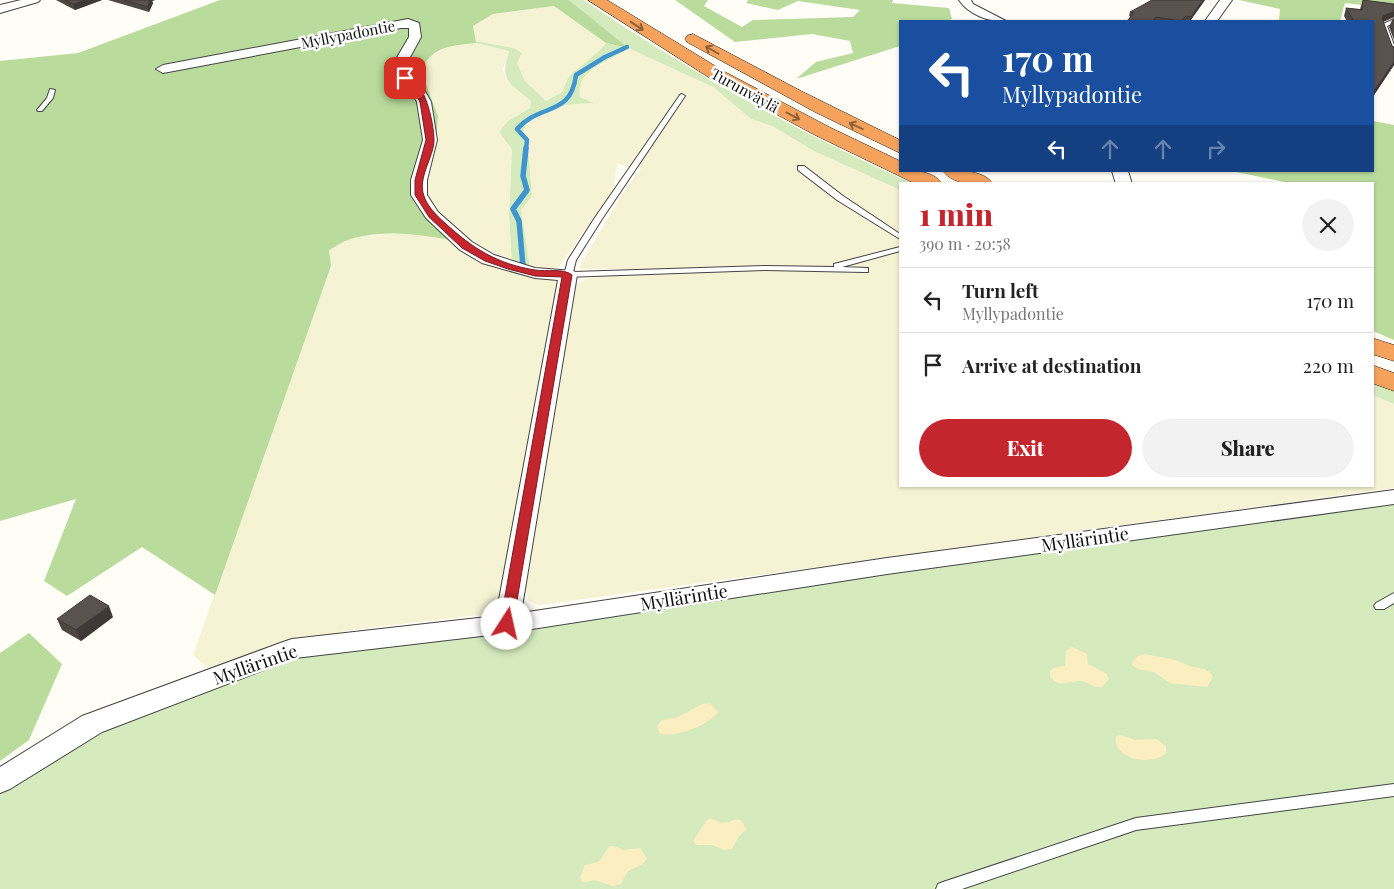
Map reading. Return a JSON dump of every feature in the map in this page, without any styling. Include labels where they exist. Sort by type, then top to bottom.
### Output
[{"type":"highway","name":"Turunväylä","points":[[596,0],[718,76],[822,131],[899,168]]},
{"type":"highway","name":"Turunväylä","points":[[681,32],[842,120],[899,147]]},
{"type":"highway","points":[[908,172],[928,182]]},
{"type":"highway","points":[[955,172],[978,182]]},
{"type":"highway","points":[[1374,346],[1394,354]]},
{"type":"highway","points":[[1374,374],[1394,383]]},
{"type":"street","points":[[0,9],[34,0]]},
{"type":"street","points":[[964,0],[969,6],[998,20]]},
{"type":"street","points":[[1212,20],[1226,0]]},
{"type":"street","name":"Myllypadontie","points":[[163,69],[401,24],[413,24],[415,26],[415,37],[396,71],[414,85],[424,102],[430,140],[420,180],[419,195],[424,205],[432,215],[466,246],[488,259],[535,273],[568,275]]},
{"type":"street","points":[[507,624],[568,275]]},
{"type":"street","name":"Myllärintie","points":[[0,780],[92,724],[292,649],[507,624],[887,566],[1394,497]]},
{"type":"lane","points":[[1394,21],[1384,25],[1394,53]]},
{"type":"lane","points":[[40,110],[50,98],[52,90]]},
{"type":"lane","points":[[682,96],[598,219],[572,260],[568,275],[764,268],[865,270]]},
{"type":"lane","points":[[801,168],[840,198],[899,235]]},
{"type":"lane","points":[[826,269],[899,249]]},
{"type":"lane","points":[[1380,606],[1394,597]]},
{"type":"lane","points":[[943,889],[1136,824],[1394,790]]},
{"type":"shaded area","points":[[554,6],[606,43],[569,76],[562,92],[545,101],[525,81],[517,63],[522,53],[514,48],[475,41],[473,26],[493,14]]},
{"type":"shaded area","points":[[476,43],[509,51],[503,69],[506,80],[531,101],[530,108],[508,121],[512,149],[509,215],[512,264],[495,259],[460,238],[429,207],[424,191],[436,143],[422,68],[429,56],[447,47]]},
{"type":"shaded area","points":[[628,48],[713,87],[751,119],[772,126],[814,151],[899,190],[899,487],[1374,487],[1374,395],[1394,404],[1394,488],[539,605],[529,601],[523,582],[575,285],[586,279],[597,277],[682,274],[680,269],[578,269],[621,196],[641,168],[617,164],[613,190],[558,268],[530,268],[521,210],[532,196],[529,157],[522,135],[528,120],[564,105],[592,103],[580,98],[579,88],[587,72],[621,54]]},
{"type":"shaded area","points":[[385,234],[420,234],[451,240],[557,278],[560,282],[498,608],[487,614],[351,630],[294,642],[207,668],[193,655],[331,266],[329,250],[352,238]]},
{"type":"green space","points":[[220,0],[569,0],[628,48],[606,43],[554,6],[493,14],[473,26],[476,43],[445,48],[427,60],[422,68],[438,116],[436,143],[424,192],[451,240],[415,235],[378,234],[351,239],[329,250],[331,266],[215,595],[142,547],[67,596],[44,581],[76,499],[0,521],[0,61],[78,53]]},
{"type":"green space","points":[[569,0],[584,0],[663,52],[745,100],[829,144],[910,182],[899,182],[899,190],[814,151],[772,126],[751,119],[713,87],[628,48],[595,67],[583,79],[580,87],[580,97],[594,103],[564,105],[528,120],[522,135],[529,157],[532,196],[521,210],[530,268],[512,264],[509,215],[512,149],[499,132],[508,121],[530,108],[531,101],[508,80],[505,69],[509,51],[476,43],[475,41],[514,48],[522,53],[517,63],[525,81],[546,101],[562,92],[569,76],[606,43],[627,48]]},
{"type":"green space","points":[[675,0],[708,0],[704,6],[742,27],[753,20],[853,17],[860,10],[798,1],[778,10],[746,3],[748,0],[893,0],[892,3],[949,8],[952,19],[899,20],[899,46],[796,79],[816,62],[853,53],[850,41],[812,34],[735,42]]},
{"type":"green space","points":[[1239,0],[1394,0],[1394,9],[1345,3],[1340,20],[1279,20],[1280,9]]},
{"type":"green space","points":[[1374,121],[1394,125],[1394,340],[1374,331],[1374,182],[1284,182],[1237,172],[1374,172]]},
{"type":"green space","points":[[1374,382],[1394,391],[1394,404],[1374,395]]},
{"type":"green space","points":[[1394,503],[1394,889],[0,889],[0,794],[34,767],[126,720],[215,685],[296,658]]},
{"type":"green space","points":[[29,633],[62,664],[29,740],[0,761],[0,653]]},
{"type":"sand","points":[[1072,647],[1087,654],[1088,664],[1106,673],[1109,679],[1102,687],[1079,681],[1060,684],[1050,677],[1050,671],[1054,668],[1065,666],[1066,651]]},
{"type":"sand","points":[[1144,654],[1176,660],[1192,667],[1205,669],[1213,677],[1207,687],[1170,683],[1154,672],[1138,669],[1132,665],[1135,659]]},
{"type":"sand","points":[[710,703],[718,712],[707,722],[691,730],[673,734],[659,733],[657,726],[662,720],[678,717],[702,704]]},
{"type":"sand","points":[[1121,735],[1135,740],[1156,739],[1166,746],[1166,753],[1160,757],[1143,760],[1126,755],[1116,744],[1116,736]]},
{"type":"sand","points":[[711,818],[722,823],[736,820],[741,821],[746,829],[732,849],[724,850],[712,845],[697,845],[693,841],[706,821]]},
{"type":"sand","points":[[609,846],[623,850],[640,848],[647,858],[643,864],[628,871],[621,884],[613,886],[594,880],[582,882],[580,877],[585,865],[599,862]]},
{"type":"building","points":[[65,0],[86,0],[73,4]]},
{"type":"building","points":[[124,0],[150,0],[148,7]]},
{"type":"building","points":[[1152,0],[1203,0],[1191,17],[1186,16],[1182,20],[1156,17],[1153,20],[1128,20],[1134,13],[1130,12]]},
{"type":"building","points":[[1363,0],[1394,4],[1394,11],[1382,18],[1394,47],[1394,62],[1374,91],[1374,20],[1353,20],[1346,8],[1362,10]]},
{"type":"building","points":[[90,595],[109,606],[76,630],[57,619]]},
{"type":"waterway","points":[[526,149],[527,140],[517,129],[526,121],[561,104],[568,98],[576,75],[605,57],[627,47]]},
{"type":"waterway","points":[[523,266],[519,221],[513,209],[527,190],[523,176],[526,148]]},
{"type":"route","points":[[405,78],[414,85],[424,102],[430,140],[420,180],[419,195],[432,215],[466,246],[488,259],[535,273],[568,275],[507,624]]}]
